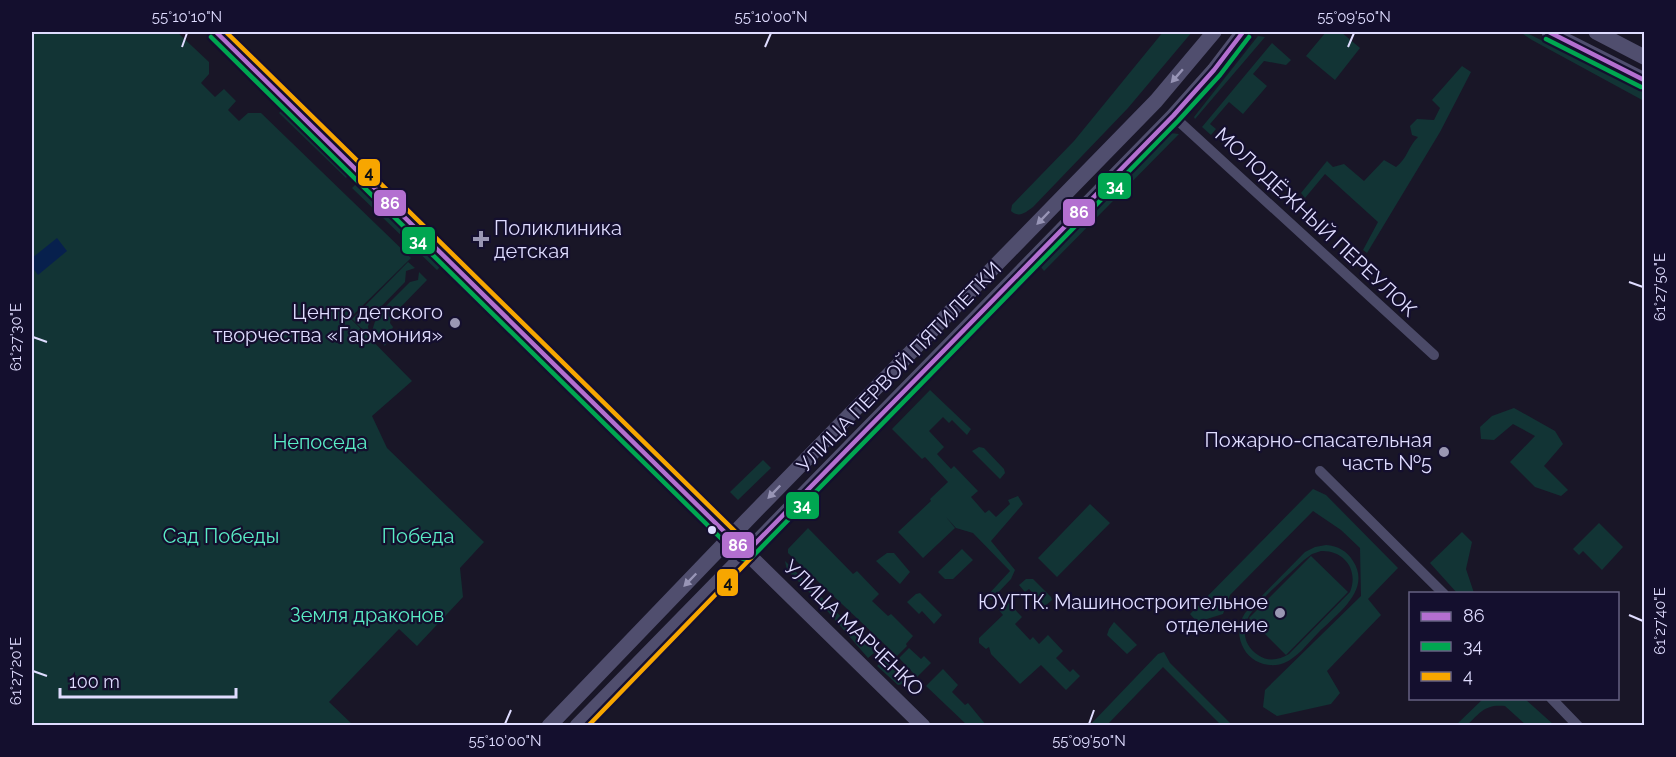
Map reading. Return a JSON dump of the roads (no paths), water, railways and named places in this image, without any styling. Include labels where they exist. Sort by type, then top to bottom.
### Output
[{"type":"main road","name":"УЛИЦА МАРЧЕНКО","points":[[216,32],[923,726]]},
{"type":"main road","name":"УЛИЦА ПЕРВОЙ ПЯТИЛЕТКИ","points":[[549,726],[1156,101],[1214,32]]},
{"type":"main road","name":"УЛИЦА ПЕРВОЙ ПЯТИЛЕТКИ","points":[[577,726],[1173,116],[1214,70],[1243,32]]},
{"type":"main road","points":[[1549,32],[1644,80]]},
{"type":"main road","points":[[1596,32],[1644,57]]},
{"type":"street","name":"МОЛОДЁЖНЫЙ ПЕРЕУЛОК","points":[[1173,116],[1434,355]]},
{"type":"street","points":[[1320,471],[1442,592]]},
{"type":"street","points":[[1552,700],[1578,726]]},
{"type":"water","points":[[57,238],[67,251],[38,275],[32,267],[32,258]]},
{"type":"place","name":"Поликлиника детская","points":[[481,239]]},
{"type":"place","name":"Центр детского творчества «Гармония»","points":[[455,323]]},
{"type":"place","name":"Пожарно-спасательная часть №5","points":[[1444,452]]},
{"type":"place","name":"ЮУГТК. Машиностроительное отделение","points":[[1280,613]]},
{"type":"park label","name":"Непоседа","points":[[320,442]]},
{"type":"park label","name":"Сад Победы","points":[[221,536]]},
{"type":"park label","name":"Победа","points":[[418,536]]},
{"type":"park label","name":"Земля драконов","points":[[367,615]]}]
